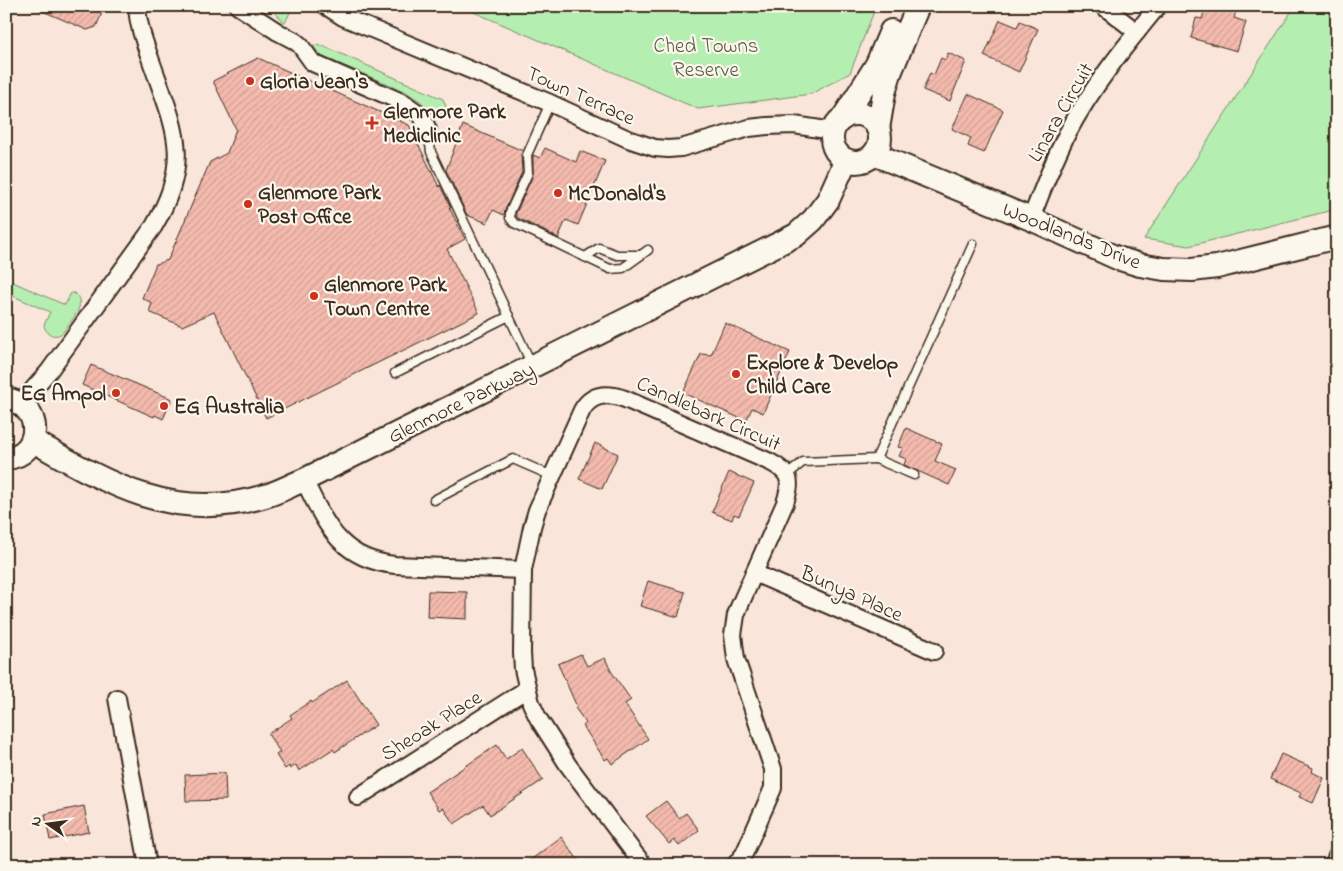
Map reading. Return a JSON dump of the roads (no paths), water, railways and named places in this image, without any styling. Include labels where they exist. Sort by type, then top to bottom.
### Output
[{"type":"main road","points":[[838,124],[850,114],[867,116],[878,128],[880,135],[880,141],[874,154],[861,161],[846,160],[832,145],[832,138],[838,124],[877,64],[901,6]]},
{"type":"main road","points":[[878,128],[886,86],[918,6]]},
{"type":"main road","name":"Woodlands Drive","points":[[874,154],[1031,219],[1117,258],[1140,265],[1164,269],[1192,270],[1217,266],[1337,237]]},
{"type":"main road","name":"Glenmore Parkway","points":[[32,440],[70,462],[128,490],[152,498],[183,504],[221,505],[254,500],[278,492],[796,235],[813,220],[828,200],[846,160]]},
{"type":"main road","points":[[6,458],[19,455],[27,449],[32,440],[35,425],[32,415],[26,407],[13,401]]},
{"type":"street","points":[[13,401],[49,371],[154,226],[170,195],[175,180],[178,156],[176,138],[142,35],[136,6]]},
{"type":"street","points":[[238,6],[295,41],[306,52],[313,63],[404,102],[422,116],[428,130]]},
{"type":"street","name":"Town Terrace","points":[[326,6],[343,17],[550,103],[628,139],[655,148],[681,148],[749,128],[838,124]]},
{"type":"street","points":[[1103,6],[1137,32]]},
{"type":"street","name":"Linara Circuit","points":[[1031,219],[1048,173],[1068,132],[1104,75],[1158,6]]},
{"type":"street","name":"Candlebark Circuit","points":[[644,865],[568,765],[538,718],[531,703],[523,669],[523,570],[537,510],[585,404],[604,394],[625,399],[770,462],[782,468],[787,475],[788,492],[785,503],[739,607],[733,635],[736,658],[773,769],[770,795],[744,854],[735,865]]},
{"type":"street","points":[[304,480],[324,520],[333,532],[345,545],[367,558],[384,564],[523,570]]},
{"type":"street","name":"Bunya Place","points":[[754,573],[934,652]]},
{"type":"street","name":"Sheoak Place","points":[[358,797],[528,689]]},
{"type":"street","points":[[117,698],[148,865]]},
{"type":"street","points":[[1333,865],[1337,856]]},
{"type":"lane","points":[[550,103],[527,155],[528,173],[510,212],[510,218],[514,223],[610,269],[623,268],[645,252],[617,255],[599,248],[585,257]]},
{"type":"lane","points":[[428,130],[431,152],[532,366]]},
{"type":"lane","points":[[876,459],[973,244]]},
{"type":"lane","points":[[395,373],[508,316]]},
{"type":"lane","points":[[434,500],[513,459],[552,476]]},
{"type":"lane","points":[[787,475],[803,462],[876,459],[914,475]]},
{"type":"place","name":"Gloria Jean's","points":[[250,81]]},
{"type":"place","name":"Glenmore Park Mediclinic","points":[[372,123]]},
{"type":"place","name":"McDonald's","points":[[558,193]]},
{"type":"place","name":"Glenmore Park Post Office","points":[[248,204]]},
{"type":"place","name":"Glenmore Park Town Centre","points":[[314,296]]},
{"type":"place","name":"Explore & Develop Child Care","points":[[736,374]]},
{"type":"place","name":"EG Ampol","points":[[116,393]]},
{"type":"place","name":"EG Australia","points":[[164,406]]},
{"type":"park label","name":"Ched Towns Reserve","points":[[706,57]]}]
